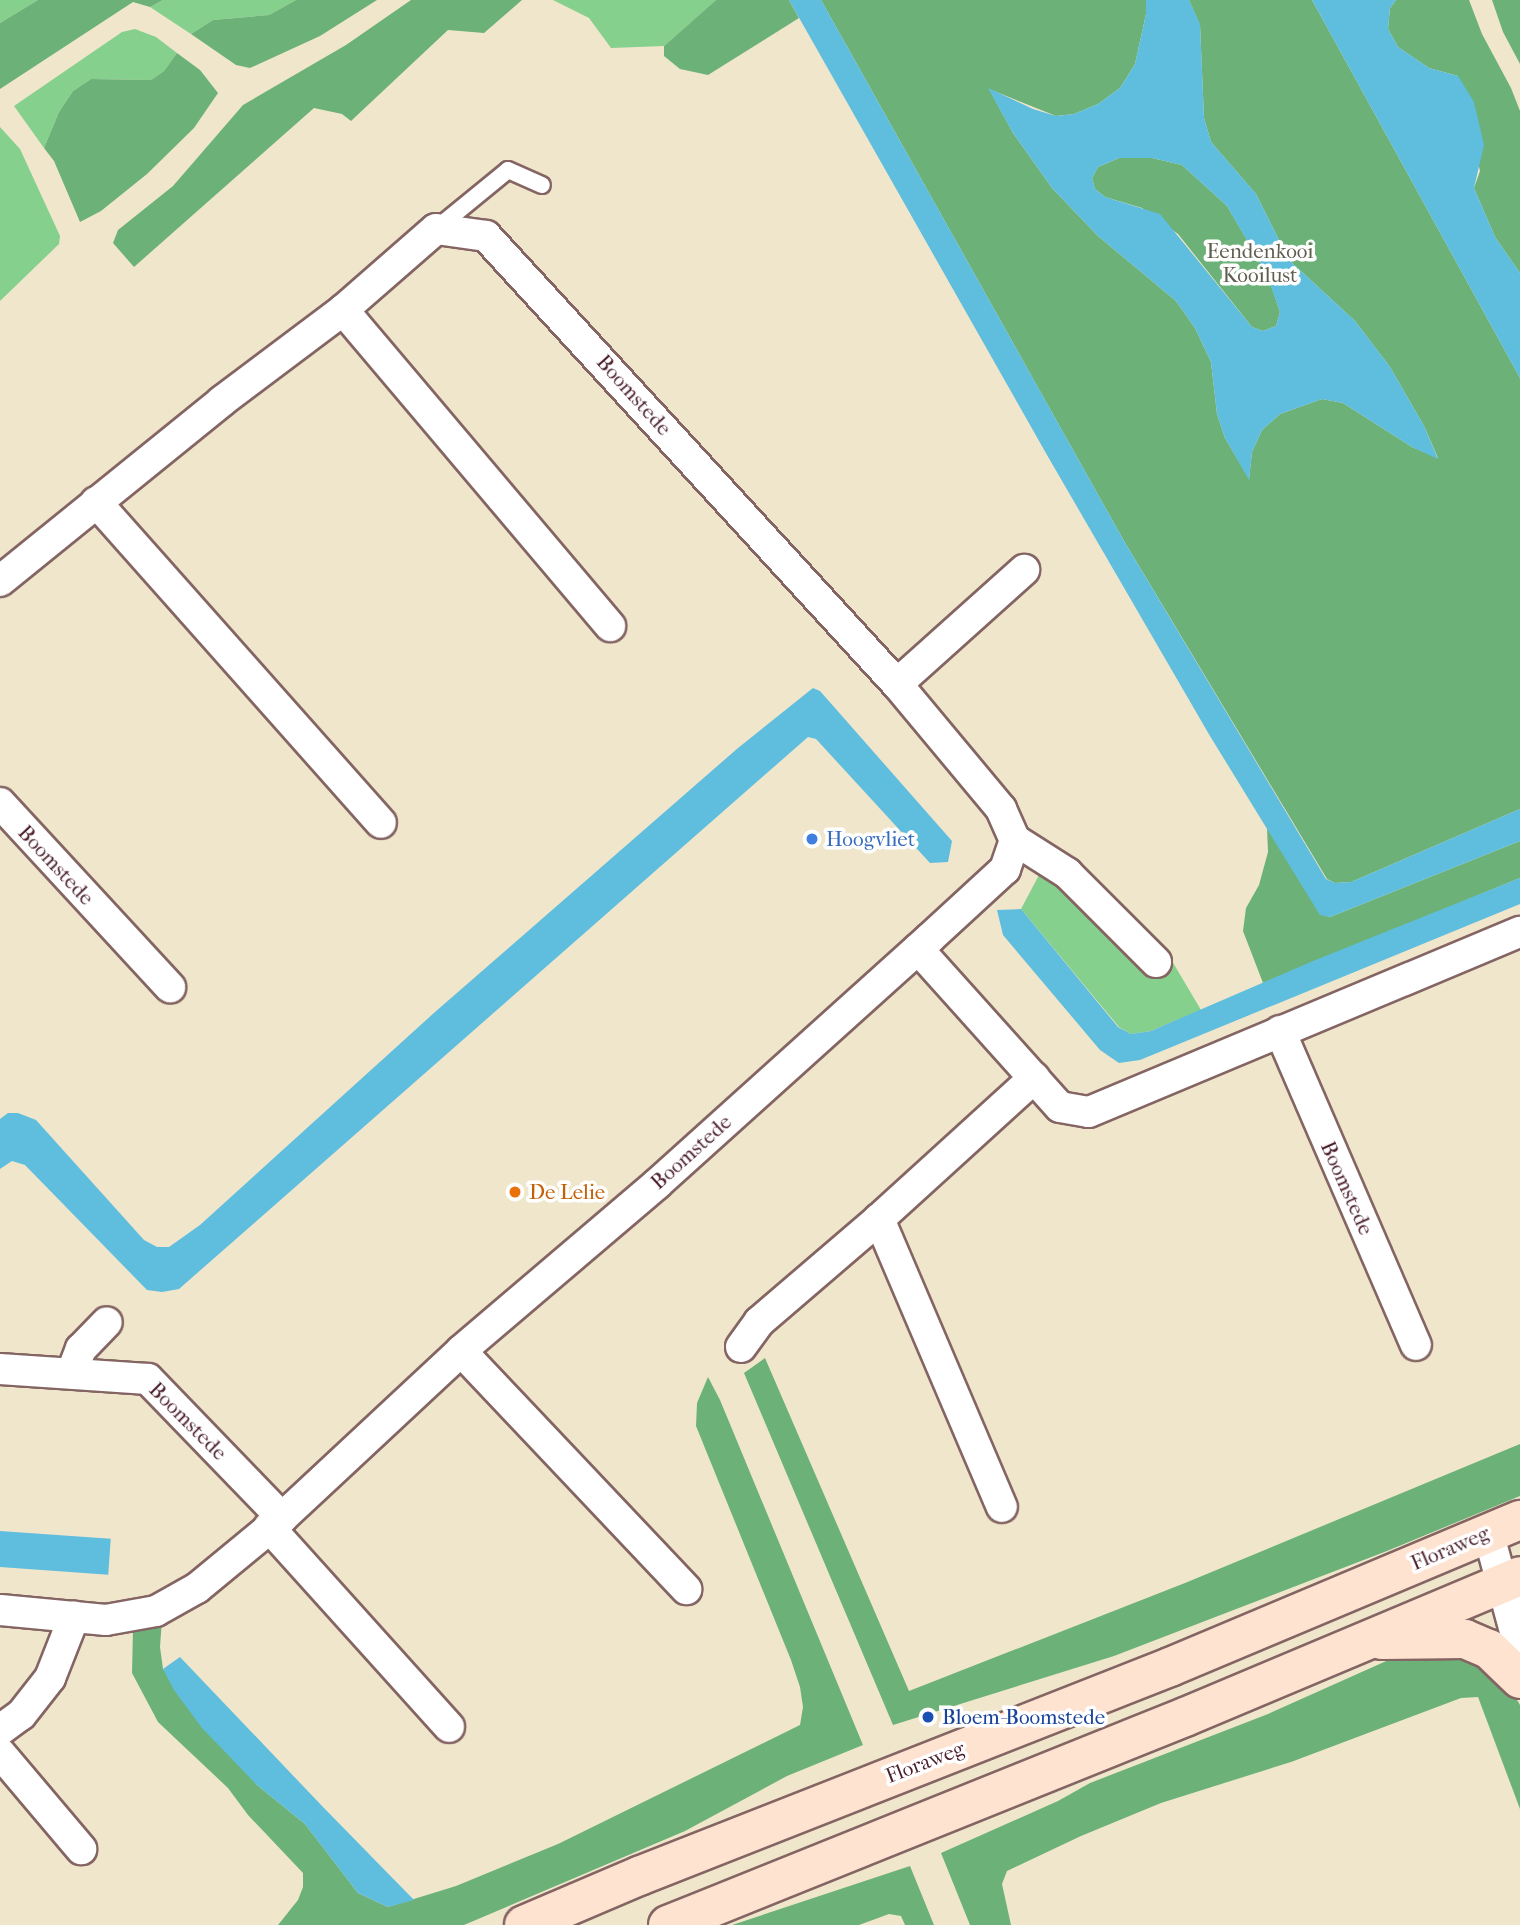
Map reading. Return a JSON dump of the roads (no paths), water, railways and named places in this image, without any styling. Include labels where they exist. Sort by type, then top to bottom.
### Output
[{"type":"main road","name":"Floraweg","points":[[524,1925],[639,1876],[1171,1667],[1504,1526]]},
{"type":"main road","points":[[668,1925],[1185,1717],[1363,1640],[1515,1579]]},
{"type":"main road","points":[[1363,1640],[1465,1639],[1489,1649],[1520,1679]]},
{"type":"street","points":[[0,581],[96,502],[343,310],[436,229]]},
{"type":"street","name":"Boomstede","points":[[0,1610],[106,1620],[156,1611],[198,1588],[276,1523],[461,1351],[657,1184],[918,949],[1005,869],[1015,840],[1002,809],[897,684],[486,236],[436,229]]},
{"type":"street","points":[[343,310],[610,626]]},
{"type":"street","points":[[96,502],[381,823]]},
{"type":"street","points":[[897,684],[1024,570]]},
{"type":"street","name":"Boomstede","points":[[0,803],[170,987]]},
{"type":"street","points":[[1015,840],[1067,873],[1156,962]]},
{"type":"street","points":[[918,949],[1059,1107],[1088,1112],[1520,932]]},
{"type":"street","name":"Boomstede","points":[[1280,1031],[1416,1345]]},
{"type":"street","points":[[741,1347],[760,1322],[880,1219],[1034,1078]]},
{"type":"street","points":[[880,1219],[1002,1507]]},
{"type":"street","points":[[72,1372],[81,1349],[107,1322]]},
{"type":"street","points":[[461,1351],[686,1589]]},
{"type":"street","name":"Boomstede","points":[[0,1369],[148,1379],[276,1523],[449,1727]]},
{"type":"street","points":[[1504,1526],[1515,1579],[1520,1650]]},
{"type":"street","points":[[0,1730],[21,1715],[50,1678],[74,1617]]},
{"type":"street","points":[[0,1753],[81,1849]]},
{"type":"lane","points":[[436,229],[508,170],[542,186]]},
{"type":"water","points":[[789,0],[821,0],[1124,541],[1326,879],[1335,883],[1351,882],[1520,809],[1520,841],[1330,917],[1320,915],[1210,736]]},
{"type":"water","points":[[1146,0],[1189,0],[1200,24],[1204,118],[1211,142],[1256,194],[1289,260],[1355,321],[1390,367],[1424,426],[1438,459],[1412,447],[1343,403],[1322,399],[1280,414],[1262,430],[1252,452],[1249,480],[1225,438],[1217,414],[1211,362],[1195,328],[1176,301],[1098,236],[1052,188],[1013,133],[988,88],[1033,109],[1056,116],[1074,114],[1098,104],[1120,88],[1135,64],[1146,14]],"holes":[[[1119,158],[1152,158],[1182,165],[1227,206],[1267,275],[1280,312],[1276,326],[1263,331],[1252,327],[1160,214],[1105,197],[1095,189],[1092,178],[1098,167]]]},
{"type":"water","points":[[1312,0],[1396,0],[1390,8],[1388,29],[1398,47],[1429,68],[1458,76],[1474,102],[1484,145],[1474,188],[1495,237],[1520,273],[1520,378]]},
{"type":"water","points":[[813,688],[820,691],[952,841],[948,862],[930,863],[816,739],[808,737],[179,1289],[162,1292],[147,1290],[25,1165],[12,1161],[0,1169],[0,1119],[8,1113],[18,1113],[36,1120],[144,1240],[157,1247],[169,1247],[200,1225],[435,1012],[738,748]]},
{"type":"water","points":[[1520,878],[1520,904],[1140,1060],[1119,1063],[1100,1050],[1003,935],[997,910],[1021,909],[1118,1027],[1131,1034],[1151,1031],[1313,961]]},
{"type":"water","points":[[0,1531],[111,1539],[108,1575],[0,1567]]},
{"type":"water","points":[[180,1657],[414,1900],[388,1907],[358,1893],[305,1824],[257,1785],[202,1728],[174,1690],[163,1669]]},
{"type":"place","name":"Hoogvliet","points":[[812,839]]},
{"type":"place","name":"De Lelie","points":[[515,1192]]},
{"type":"place","name":"Bloem-Boomstede","points":[[928,1717]]},
{"type":"park label","name":"Eendenkooi Kooilust","points":[[1260,263]]}]
